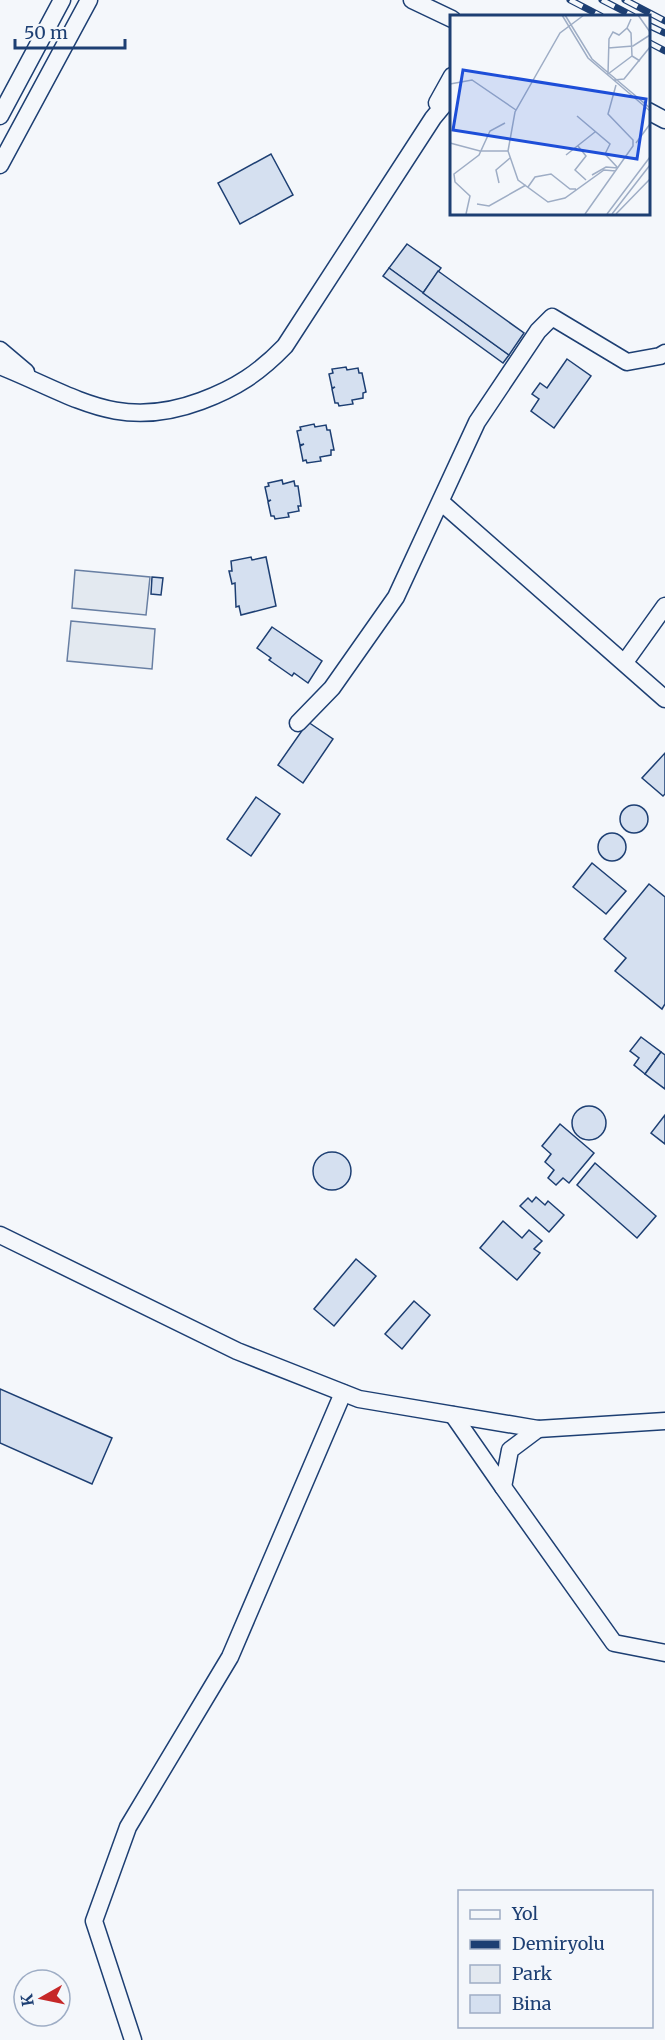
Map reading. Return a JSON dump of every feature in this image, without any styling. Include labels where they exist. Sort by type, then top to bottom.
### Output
[{"type":"street","points":[[0,116],[62,0]]},
{"type":"street","points":[[0,165],[89,0]]},
{"type":"street","points":[[412,0],[450,18]]},
{"type":"street","points":[[433,118],[436,105],[450,79]]},
{"type":"street","points":[[0,366],[98,407],[154,414],[173,412],[226,392],[262,369],[285,346],[433,118],[450,97]]},
{"type":"street","points":[[650,112],[665,120]]},
{"type":"street","points":[[298,723],[332,688],[396,597],[477,422],[538,331],[552,317],[627,362],[665,353]]},
{"type":"street","points":[[0,350],[36,381]]},
{"type":"street","points":[[441,502],[665,699]]},
{"type":"street","points":[[625,662],[665,606]]},
{"type":"street","points":[[0,1235],[237,1351],[358,1400],[538,1429],[665,1421]]},
{"type":"street","points":[[133,2040],[94,1920],[128,1827],[230,1657],[343,1393]]},
{"type":"street","points":[[453,1415],[614,1644],[665,1653]]},
{"type":"street","points":[[503,1487],[510,1450],[538,1429]]},
{"type":"green space","points":[[75,570],[150,577],[146,615],[72,608]]},
{"type":"green space","points":[[71,621],[155,629],[152,669],[67,661]]},
{"type":"building","points":[[271,154],[293,195],[240,224],[218,183]]},
{"type":"building","points":[[407,244],[441,268],[423,293],[389,268]]},
{"type":"building","points":[[389,268],[509,355],[503,363],[383,276]]},
{"type":"building","points":[[438,271],[524,333],[509,355],[423,293]]},
{"type":"building","points":[[567,359],[591,376],[554,428],[531,411],[539,399],[532,394],[540,383],[547,388]]},
{"type":"building","points":[[346,367],[347,370],[358,368],[359,373],[362,373],[366,392],[363,393],[363,398],[352,400],[353,404],[339,406],[335,403],[332,389],[335,387],[332,388],[329,374],[333,373],[332,369]]},
{"type":"building","points":[[314,424],[315,427],[326,425],[327,430],[330,430],[334,450],[331,450],[331,455],[320,457],[321,461],[307,463],[306,460],[303,461],[300,446],[304,444],[300,445],[297,431],[301,430],[300,427]]},
{"type":"building","points":[[282,480],[283,484],[294,481],[295,486],[298,486],[301,506],[298,506],[299,511],[288,513],[289,517],[275,519],[271,516],[268,502],[271,500],[268,501],[265,487],[269,486],[268,483]]},
{"type":"building","points":[[251,557],[252,560],[266,557],[276,606],[241,615],[239,606],[236,607],[235,583],[232,584],[229,571],[232,571],[231,561]]},
{"type":"building","points":[[152,577],[163,578],[161,595],[151,594]]},
{"type":"building","points":[[272,627],[322,661],[308,683],[294,673],[292,676],[269,660],[271,658],[257,648]]},
{"type":"building","points":[[308,722],[333,739],[303,783],[278,765]]},
{"type":"building","points":[[665,753],[665,794],[663,796],[642,778]]},
{"type":"building","points":[[256,797],[280,814],[251,856],[227,839]]},
{"type":"building","points":[[634,805],[644,809],[648,819],[644,829],[634,833],[624,829],[620,819],[624,809]]},
{"type":"building","points":[[612,833],[622,837],[626,847],[622,857],[612,861],[602,857],[598,847],[602,837]]},
{"type":"building","points":[[592,863],[626,891],[606,914],[573,887]]},
{"type":"building","points":[[649,884],[665,897],[665,1004],[662,1009],[615,971],[626,958],[604,939]]},
{"type":"building","points":[[641,1037],[661,1052],[645,1074],[634,1065],[639,1058],[630,1051]]},
{"type":"building","points":[[661,1052],[665,1055],[665,1089],[645,1074]]},
{"type":"building","points":[[589,1106],[601,1111],[606,1123],[601,1135],[589,1140],[577,1135],[572,1123],[577,1111]]},
{"type":"building","points":[[665,1115],[665,1144],[651,1133]]},
{"type":"building","points":[[560,1124],[594,1153],[569,1183],[563,1178],[556,1185],[548,1178],[554,1170],[545,1162],[551,1154],[542,1146]]},
{"type":"building","points":[[332,1152],[346,1157],[351,1171],[346,1185],[332,1190],[318,1185],[313,1171],[318,1157]]},
{"type":"building","points":[[595,1163],[656,1216],[637,1238],[577,1185]]},
{"type":"building","points":[[536,1197],[545,1205],[548,1201],[564,1215],[549,1232],[520,1206],[528,1198],[532,1202]]},
{"type":"building","points":[[503,1221],[522,1238],[529,1230],[542,1241],[534,1249],[540,1253],[517,1280],[480,1248]]},
{"type":"building","points":[[356,1259],[376,1276],[334,1326],[314,1309]]},
{"type":"building","points":[[414,1301],[430,1315],[402,1349],[385,1334]]},
{"type":"building","points":[[0,1389],[112,1438],[92,1484],[0,1443]]},
{"type":"railway","points":[[570,0],[599,15]]},
{"type":"railway","points":[[602,0],[631,15]]},
{"type":"railway","points":[[625,0],[665,21]]},
{"type":"railway","points":[[650,26],[665,33]]},
{"type":"railway","points":[[650,43],[665,51]]}]
